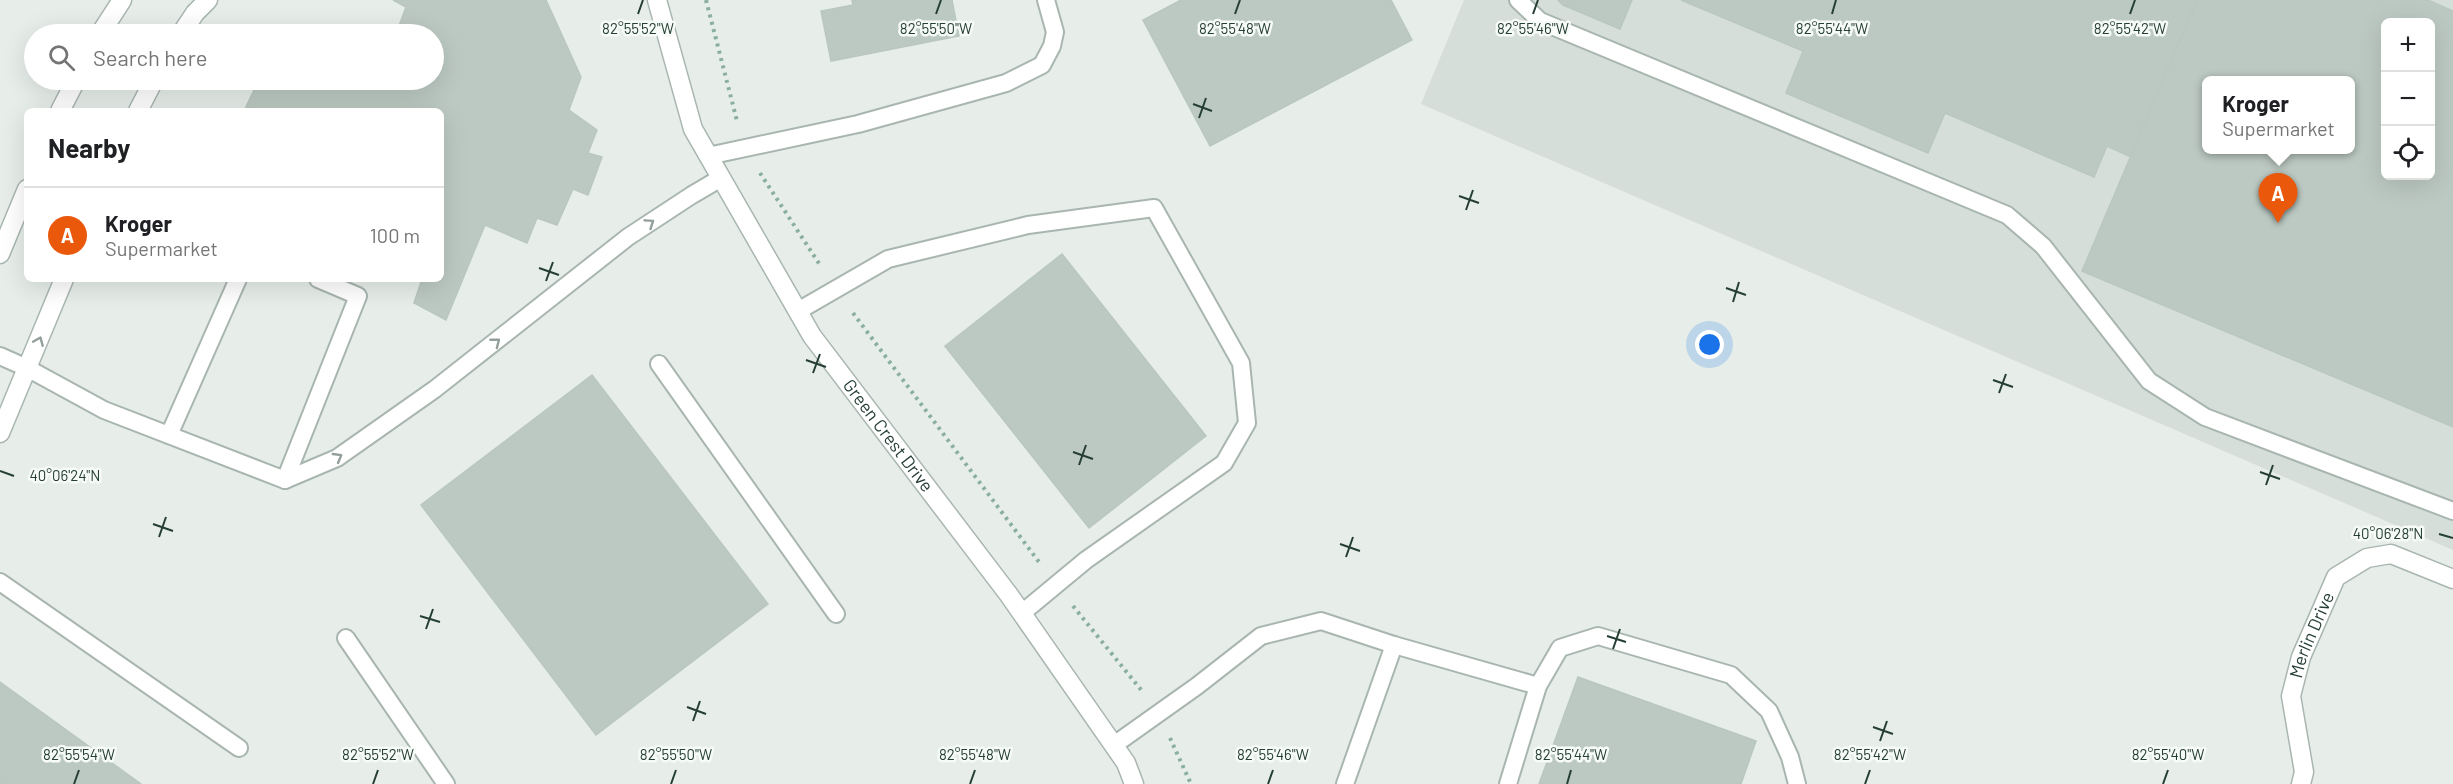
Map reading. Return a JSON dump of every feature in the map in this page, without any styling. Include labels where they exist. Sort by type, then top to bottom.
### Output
[{"type":"street","points":[[106,24],[122,0]]},
{"type":"street","name":"Green Crest Drive","points":[[657,0],[693,129],[812,336],[1022,613],[1114,745],[1126,764],[1134,784]]},
{"type":"street","points":[[186,24],[196,4]]},
{"type":"street","points":[[62,108],[71,90]]},
{"type":"street","points":[[140,108],[149,90]]},
{"type":"street","points":[[0,254],[24,196]]},
{"type":"street","points":[[0,433],[63,282]]},
{"type":"street","name":"Merlin Drive","points":[[2301,784],[2304,772],[2291,696],[2301,657],[2337,577],[2367,558],[2391,554],[2453,579]]},
{"type":"lane","points":[[708,156],[858,124],[1006,84],[1042,65],[1052,46],[1055,32],[1046,0]]},
{"type":"lane","points":[[1518,0],[1540,21],[2007,215],[2043,246],[2149,381],[2205,417],[2453,511]]},
{"type":"lane","points":[[0,356],[104,410],[285,480],[337,458],[435,389],[628,237],[721,178]]},
{"type":"lane","points":[[798,311],[888,259],[1028,225],[1154,208],[1241,363],[1246,423],[1224,463],[1086,560],[1022,613]]},
{"type":"lane","points":[[169,435],[237,282]]},
{"type":"lane","points":[[285,480],[358,296],[325,282]]},
{"type":"lane","points":[[659,364],[836,614]]},
{"type":"lane","points":[[0,582],[239,748]]},
{"type":"lane","points":[[1114,745],[1261,636],[1321,621],[1394,645],[1538,686]]},
{"type":"lane","points":[[1508,784],[1538,686],[1560,648],[1598,636],[1731,675],[1769,711],[1790,757],[1797,784]]},
{"type":"lane","points":[[346,638],[446,784]]},
{"type":"lane","points":[[1345,784],[1394,645]]},
{"type":"path","points":[[706,0],[744,149],[836,289],[1056,585],[1159,713],[1191,784]]},
{"type":"shaded area","points":[[1464,0],[2453,0],[2453,550],[1421,104]]},
{"type":"building","points":[[393,0],[546,0],[581,77],[569,110],[597,130],[588,153],[602,157],[588,195],[573,189],[557,225],[537,218],[527,243],[485,225],[446,320],[414,303],[421,282],[444,282],[444,108],[245,108],[254,90],[444,90],[444,24],[400,24],[406,7]]},
{"type":"building","points":[[852,0],[952,0],[959,36],[831,61],[821,11],[853,5]]},
{"type":"building","points":[[1181,0],[1391,0],[1412,40],[1210,146],[1143,20]]},
{"type":"building","points":[[1558,0],[1632,0],[1620,29],[1563,5]]},
{"type":"building","points":[[1681,0],[2197,0],[2131,157],[2107,146],[2094,177],[1945,113],[1928,153],[1786,93],[1803,51]]},
{"type":"building","points":[[2197,0],[2428,0],[2453,11],[2453,427],[2082,271]]},
{"type":"building","points":[[1062,254],[1206,436],[1089,528],[945,346]]},
{"type":"building","points":[[592,375],[768,604],[596,735],[421,505]]},
{"type":"building","points":[[1578,677],[1756,741],[1741,784],[1539,784]]},
{"type":"building","points":[[0,682],[141,784],[0,784]]},
{"type":"place","name":"Kroger","points":[[2278,223]]}]
